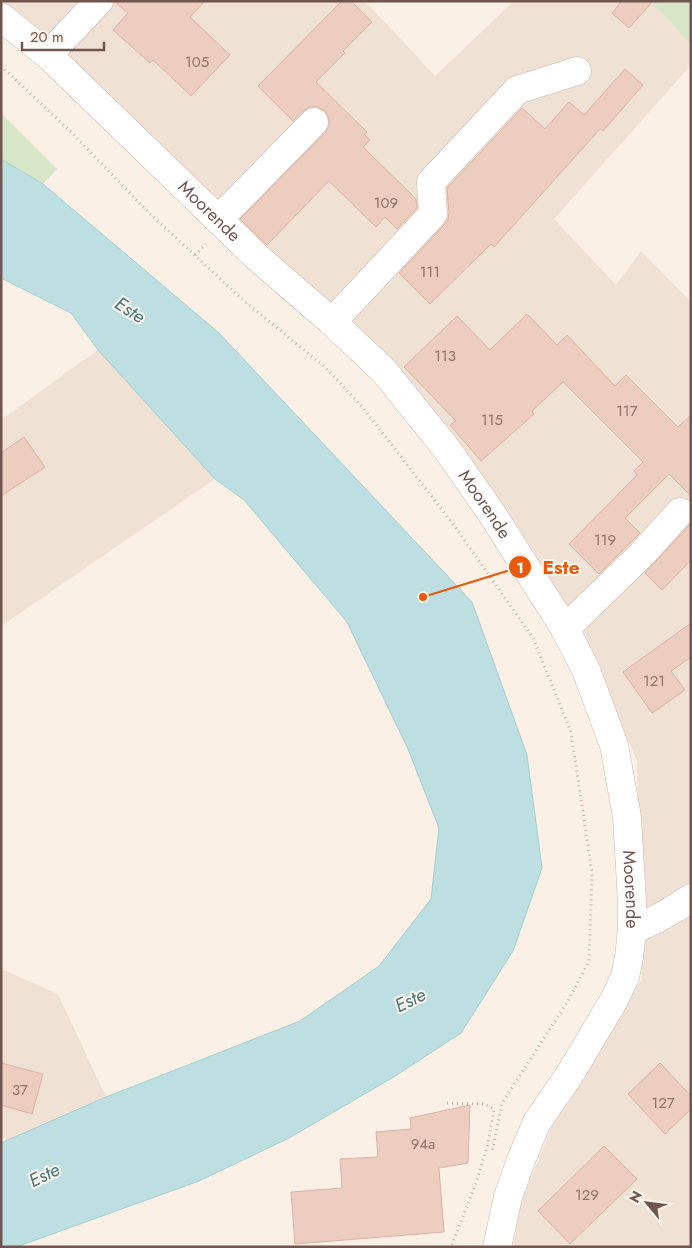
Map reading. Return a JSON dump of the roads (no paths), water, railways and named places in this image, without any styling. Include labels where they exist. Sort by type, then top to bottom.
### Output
[{"type":"street","points":[[48,55],[99,1]]},
{"type":"street","name":"Moorende","points":[[1,17],[48,55],[258,258],[332,322],[384,371],[446,448],[492,514],[565,629],[586,670],[614,745],[627,817],[632,902],[632,930],[629,957],[625,977],[614,1000],[570,1074],[537,1122],[508,1197],[497,1247]]},
{"type":"street","points":[[332,322],[433,214],[431,182],[517,90],[577,71]]},
{"type":"street","points":[[218,220],[314,122]]},
{"type":"street","points":[[565,629],[642,554],[680,512]]},
{"type":"street","points":[[632,930],[656,920],[691,898]]},
{"type":"street","points":[[479,1247],[508,1197]]},
{"type":"water","points":[[1,159],[43,184],[219,333],[472,602],[527,755],[542,868],[513,951],[461,1033],[392,1078],[289,1138],[199,1181],[16,1247],[1,1247],[1,1143],[106,1097],[300,1021],[379,966],[431,899],[439,828],[408,749],[347,622],[244,500],[215,479],[98,350],[71,313],[1,278]]},
{"type":"place","name":"Este","points":[[423,597]]}]
